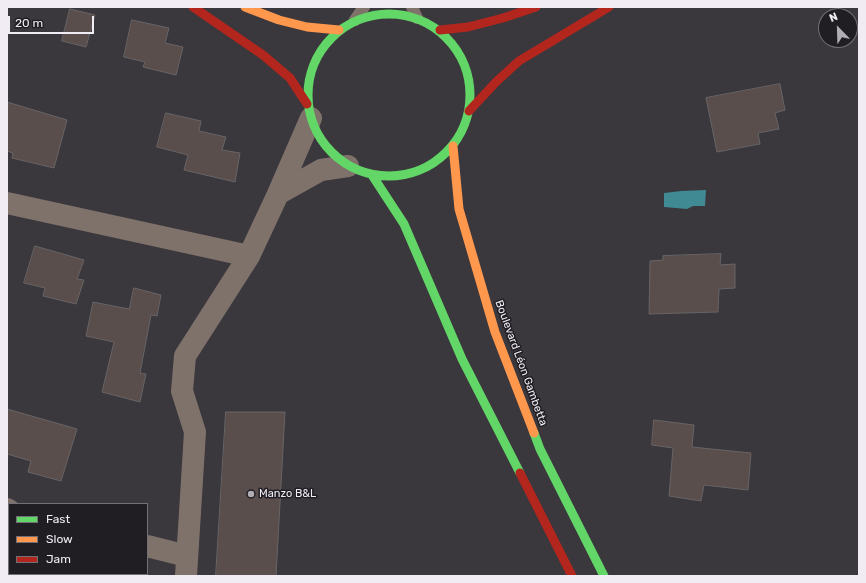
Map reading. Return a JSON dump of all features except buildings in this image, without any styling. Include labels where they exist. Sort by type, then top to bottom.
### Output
[{"type":"main road","points":[[193,7],[263,55],[290,78],[309,111],[319,137],[332,153],[348,166],[372,175],[394,176],[417,172],[437,162],[453,146],[463,130],[469,111],[471,88],[466,66],[455,46],[440,30],[415,12],[375,14],[355,20],[339,30],[324,45],[314,63],[308,83],[309,111]]},
{"type":"main road","points":[[245,7],[279,20],[307,27],[339,30]]},
{"type":"main road","points":[[440,30],[468,27],[503,18],[536,7]]},
{"type":"main road","points":[[469,111],[496,82],[519,61],[609,7]]},
{"type":"main road","name":"Boulevard Léon Gambetta","points":[[453,146],[459,210],[494,332],[540,449],[604,576]]},
{"type":"main road","points":[[372,175],[404,224],[462,359],[572,576]]},
{"type":"street","points":[[148,546],[187,566],[195,432],[182,391],[185,356],[249,256],[278,194],[309,111]]},
{"type":"street","points":[[278,194],[321,170],[348,166]]},
{"type":"street","points":[[7,203],[249,256]]},
{"type":"lane","points":[[355,20],[364,7]]},
{"type":"water","points":[[706,190],[705,206],[693,206],[687,209],[664,207],[664,193]]},
{"type":"traffic: fast","points":[[381,14],[397,14],[413,17],[427,23],[447,37],[457,50],[467,71],[470,95],[467,119],[457,140],[447,153],[434,163],[413,173],[397,176],[381,176],[365,173],[351,167],[337,158],[326,147],[317,133],[311,119],[308,103],[308,87],[311,71],[317,57],[326,43],[337,32],[351,23],[365,17],[381,14]]},
{"type":"traffic: fast","points":[[372,175],[404,224],[462,359],[520,473]]},
{"type":"traffic: fast","points":[[534,433],[540,449],[604,576]]},
{"type":"traffic: slow","points":[[245,7],[279,20],[307,27],[339,30]]},
{"type":"traffic: slow","points":[[453,146],[459,209],[495,332],[534,433]]},
{"type":"traffic: jam","points":[[193,7],[263,55],[290,78],[307,104]]},
{"type":"traffic: jam","points":[[440,30],[468,27],[503,18],[536,7]]},
{"type":"traffic: jam","points":[[469,111],[496,82],[519,61],[609,7]]},
{"type":"traffic: jam","points":[[520,473],[572,576]]},
{"type":"place","name":"Manzo B&L","points":[[251,494]]}]
